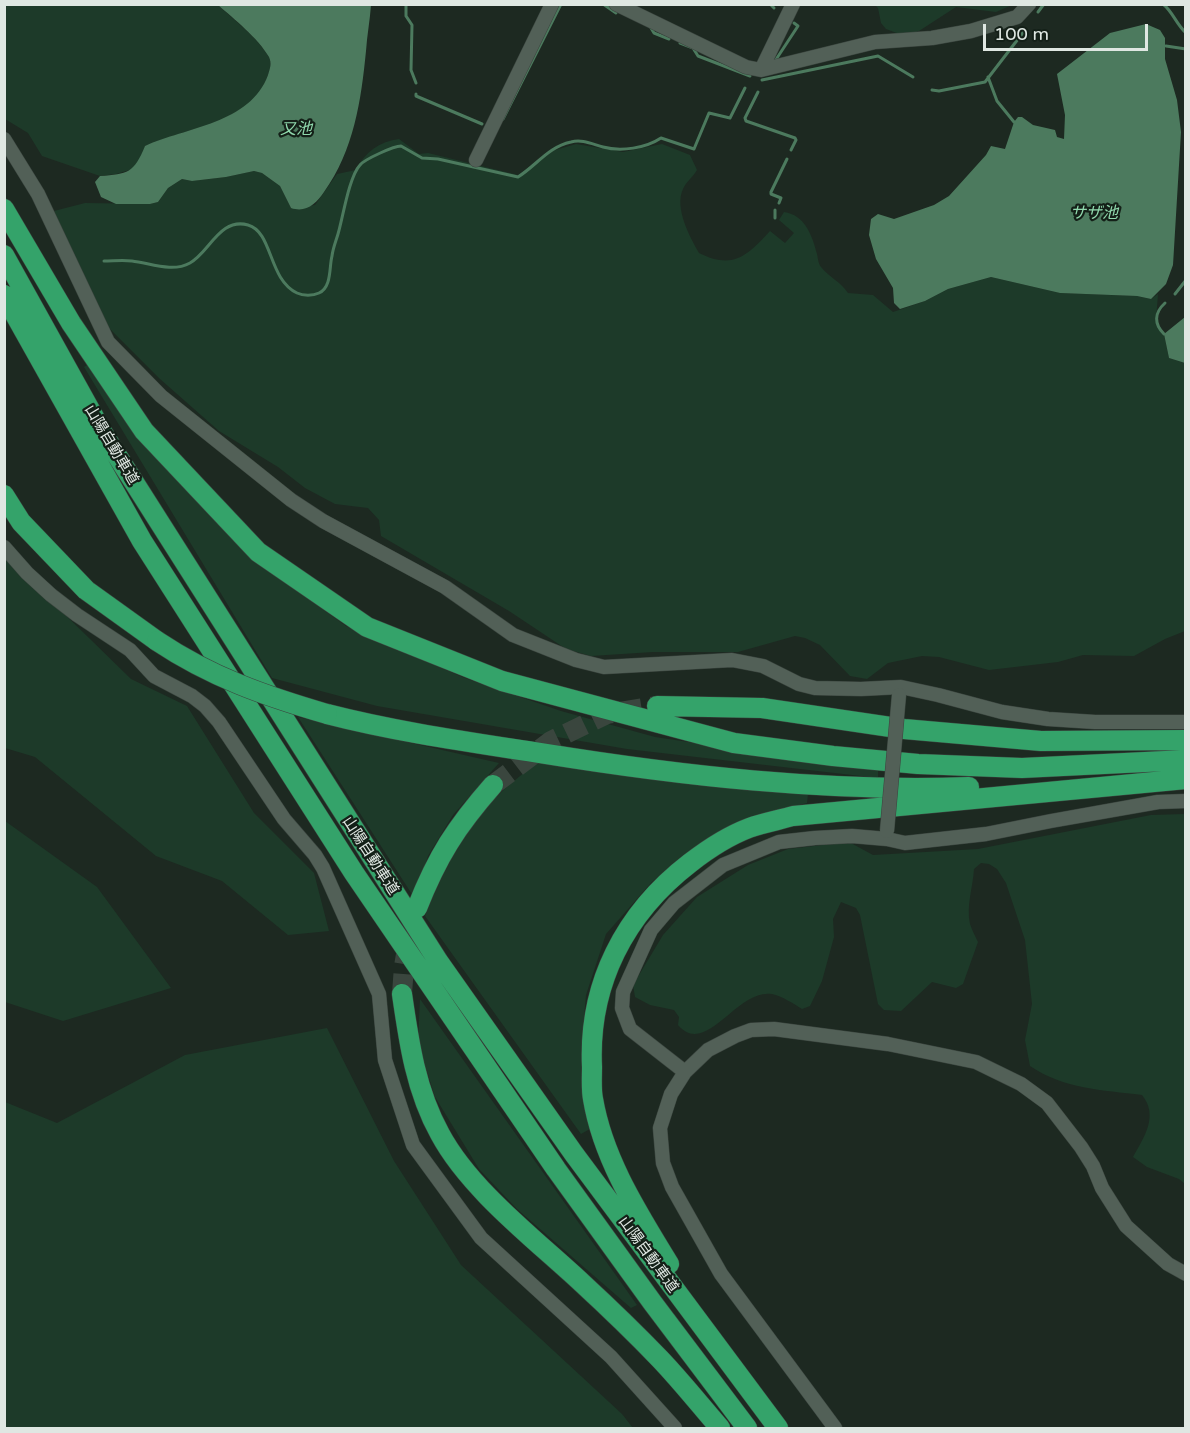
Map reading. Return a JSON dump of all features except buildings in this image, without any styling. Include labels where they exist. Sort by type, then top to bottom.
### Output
[{"type":"highway","points":[[4,209],[71,323],[144,432],[258,552],[368,627],[502,681],[734,743],[918,764],[1022,768],[1185,760]]},
{"type":"highway","name":"山陽自動車道","points":[[4,255],[104,435],[365,850],[438,961],[581,1164],[778,1428]]},
{"type":"highway","name":"山陽自動車道","points":[[4,295],[142,540],[354,873],[556,1169],[747,1428]]},
{"type":"highway","points":[[4,495],[21,522],[86,590],[185,660],[228,681],[280,701],[377,727],[589,761],[725,778],[830,786],[912,789],[1185,779]]},
{"type":"highway","points":[[657,706],[762,708],[904,729],[1041,741],[1185,740]]},
{"type":"highway","points":[[766,1412],[639,1215],[609,1154],[593,1099],[591,1043],[598,999],[613,954],[639,911],[669,879],[710,848],[749,828],[793,816],[1185,779]]},
{"type":"highway","points":[[417,908],[428,878],[445,845],[493,785]]},
{"type":"highway","points":[[402,994],[410,1052],[429,1111],[441,1137],[464,1168],[506,1215],[582,1282],[661,1360],[720,1428]]},
{"type":"street","points":[[476,160],[552,4]]},
{"type":"street","points":[[616,4],[746,67],[761,70],[875,42],[932,38],[971,31],[1017,17],[1029,4]]},
{"type":"street","points":[[761,70],[793,4]]},
{"type":"street","points":[[6,143],[38,194],[108,342],[161,396],[291,500],[323,521],[445,587],[513,635],[576,660],[604,667],[732,660],[763,666],[799,684],[815,687],[938,695],[1002,712],[1048,719],[1185,722]]},
{"type":"street","points":[[4,547],[51,595],[130,650],[154,676],[192,696],[219,722],[284,819],[315,855],[323,868],[379,994],[385,1060],[412,1145],[481,1238],[611,1357],[675,1428]]},
{"type":"street","points":[[887,835],[900,691]]},
{"type":"street","points":[[685,1072],[630,1029],[622,1008],[623,992],[651,930],[674,903],[723,865],[779,842],[887,835],[906,843],[986,834],[1158,802],[1185,801]]},
{"type":"street","points":[[835,1428],[721,1274],[672,1187],[663,1163],[660,1128],[671,1094],[685,1072],[708,1050],[735,1036],[751,1030],[774,1029],[888,1044],[976,1062],[1021,1084],[1047,1103],[1082,1147],[1102,1188],[1126,1226],[1168,1264],[1185,1274]]},
{"type":"shaded area","points":[[4,5],[218,5],[259,43],[269,57],[270,68],[259,91],[247,104],[232,114],[216,122],[145,146],[139,162],[133,169],[100,176],[42,156],[28,133],[5,119]]},
{"type":"shaded area","points":[[875,5],[1012,5],[996,12],[956,7],[919,31],[902,35],[886,29],[881,23],[878,8]]},
{"type":"shaded area","points":[[399,139],[419,154],[428,153],[518,175],[552,151],[576,144],[623,152],[662,144],[690,155],[697,170],[683,189],[680,205],[684,222],[699,253],[721,260],[739,258],[770,231],[785,243],[794,233],[779,220],[784,212],[791,214],[806,227],[813,240],[819,264],[824,271],[848,293],[873,295],[893,312],[925,301],[948,289],[991,277],[1060,293],[1137,296],[1151,299],[1158,294],[1156,320],[1160,331],[1164,334],[1169,358],[1185,363],[1185,631],[1134,656],[1083,655],[1058,662],[989,670],[939,657],[922,656],[888,663],[867,679],[850,676],[820,645],[795,636],[738,652],[653,652],[591,656],[566,649],[509,611],[381,536],[379,520],[368,508],[335,504],[305,488],[278,467],[219,431],[160,379],[102,321],[54,211],[85,203],[150,204],[158,202],[168,188],[182,179],[192,181],[254,171],[262,173],[280,186],[291,208],[315,205],[337,174],[356,170],[374,148]]},
{"type":"shaded area","points":[[90,363],[252,558],[346,626],[465,678],[561,711],[655,737],[878,770],[878,778],[627,749],[377,706],[272,678],[84,367]]},
{"type":"shaded area","points":[[4,555],[131,679],[187,706],[254,813],[314,873],[329,931],[288,935],[222,881],[156,856],[35,757],[5,748]]},
{"type":"shaded area","points":[[298,717],[499,763],[453,815],[428,856],[415,899]]},
{"type":"shaded area","points":[[536,763],[808,794],[807,803],[745,819],[695,847],[651,883],[606,934],[586,995],[581,1054],[597,1125],[581,1134],[425,916],[444,863],[461,835],[497,796]]},
{"type":"shaded area","points":[[1185,814],[1185,1184],[1179,1179],[1147,1167],[1133,1157],[1150,1119],[1147,1103],[1142,1095],[1070,1084],[1056,1080],[1030,1066],[1025,1040],[1032,1004],[1025,940],[1006,883],[997,869],[989,864],[981,863],[974,869],[969,917],[978,942],[963,984],[956,988],[932,982],[901,1011],[884,1010],[878,1004],[860,915],[856,908],[841,902],[833,919],[834,937],[822,981],[810,1006],[802,1009],[776,995],[759,995],[746,1001],[711,1028],[700,1033],[689,1033],[678,1025],[679,1017],[674,1010],[650,1005],[635,997],[633,985],[663,935],[697,897],[748,865],[788,849],[849,842],[873,855],[978,849],[1151,815]]},
{"type":"shaded area","points":[[5,821],[97,887],[171,988],[63,1021],[5,1002]]},
{"type":"shaded area","points":[[420,999],[637,1305],[631,1308],[517,1209],[479,1169],[435,1097],[418,1043]]},
{"type":"shaded area","points":[[327,1028],[394,1161],[461,1265],[622,1414],[633,1428],[5,1428],[5,1102],[57,1123],[185,1055]]},
{"type":"water","name":"又池","points":[[218,5],[371,5],[358,107],[349,142],[334,176],[318,200],[301,209],[291,208],[280,186],[262,173],[254,171],[192,181],[182,179],[168,188],[158,202],[150,204],[116,204],[101,197],[95,182],[100,176],[124,173],[137,162],[145,146],[232,114],[247,104],[259,91],[268,75],[271,64],[269,57],[252,36]]},
{"type":"water","name":"サザ池","points":[[1146,24],[1160,30],[1165,38],[1165,59],[1177,100],[1181,132],[1173,265],[1166,284],[1151,299],[1137,296],[1060,293],[991,277],[948,289],[925,301],[900,309],[894,303],[893,288],[876,259],[869,235],[871,219],[878,214],[894,219],[934,205],[949,196],[986,155],[991,146],[1005,149],[1014,122],[1018,117],[1022,117],[1033,125],[1055,130],[1057,137],[1064,139],[1065,115],[1057,74],[1110,33]]},
{"type":"water","points":[[1185,317],[1185,363],[1169,358],[1164,334]]},
{"type":"waterway","points":[[406,4],[406,16],[412,25],[411,70],[416,83]]},
{"type":"waterway","points":[[503,119],[561,4]]},
{"type":"waterway","points":[[603,4],[616,13]]},
{"type":"waterway","points":[[770,4],[774,8]]},
{"type":"waterway","points":[[1038,12],[1044,4]]},
{"type":"waterway","points":[[1163,4],[1186,33]]},
{"type":"waterway","points":[[775,61],[798,26],[794,23]]},
{"type":"waterway","points":[[651,28],[654,33],[669,39]]},
{"type":"waterway","points":[[932,90],[939,91],[985,82],[1025,30]]},
{"type":"waterway","points":[[680,43],[693,48],[698,56],[750,76]]},
{"type":"waterway","points":[[1166,46],[1186,49]]},
{"type":"waterway","points":[[762,80],[878,56],[913,77]]},
{"type":"waterway","points":[[988,77],[997,101],[1014,122]]},
{"type":"waterway","points":[[104,261],[132,261],[168,267],[183,266],[197,258],[222,231],[238,224],[248,225],[256,229],[262,237],[275,267],[288,286],[299,294],[317,294],[328,282],[333,250],[356,171],[360,165],[380,153],[401,146],[422,158],[438,159],[518,177],[549,152],[563,144],[575,141],[625,149],[641,147],[661,138],[694,149],[709,113],[730,118],[745,88]]},
{"type":"waterway","points":[[758,92],[745,118],[746,121],[795,138],[791,150]]},
{"type":"waterway","points":[[416,94],[416,96],[482,124]]},
{"type":"waterway","points":[[779,203],[781,198],[771,192],[787,159]]},
{"type":"waterway","points":[[775,210],[775,218]]},
{"type":"waterway","points":[[1175,294],[1186,280]]},
{"type":"waterway","points":[[1164,334],[1158,326],[1157,315],[1165,303]]},
{"type":"tunnel","points":[[493,785],[551,741],[607,714],[657,706]]},
{"type":"tunnel","points":[[402,994],[409,937]]}]
